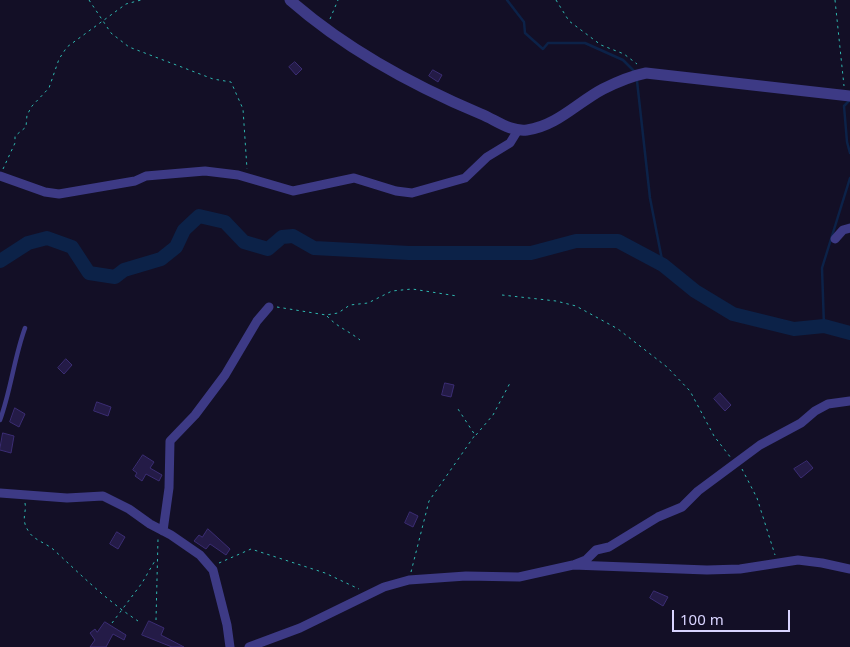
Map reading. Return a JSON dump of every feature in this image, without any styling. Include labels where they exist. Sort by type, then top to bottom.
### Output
[{"type":"street","points":[[290,0],[343,43],[422,89],[518,130],[527,130],[544,125],[561,117],[603,89],[632,76],[646,74],[847,96]]},
{"type":"street","points":[[0,176],[45,192],[60,194],[135,181],[146,176],[188,170],[205,170],[248,178],[293,191],[354,178],[412,193],[465,178],[487,157],[510,143],[518,130]]},
{"type":"street","points":[[835,238],[837,234],[850,228]]},
{"type":"street","points":[[160,529],[169,488],[170,441],[195,415],[225,375],[257,321],[269,307]]},
{"type":"street","points":[[249,647],[300,628],[396,583],[409,580],[466,576],[519,577],[573,565],[586,560],[596,550],[609,547],[658,517],[682,507],[698,491],[760,445],[801,423],[815,411],[828,404],[850,401]]},
{"type":"street","points":[[0,493],[21,493],[68,498],[103,496],[129,508],[200,555],[213,570],[227,625],[230,647]]},
{"type":"street","points":[[573,565],[708,570],[740,569],[804,561],[850,569]]},
{"type":"lane","points":[[0,420],[8,400],[19,348],[26,328]]},
{"type":"path","points":[[89,0],[111,33],[129,47],[214,79],[231,82],[243,109],[248,178]]},
{"type":"path","points":[[0,176],[15,143],[15,136],[26,127],[27,115],[32,106],[49,88],[63,51],[101,20],[126,4],[141,0]]},
{"type":"path","points":[[325,29],[338,0]]},
{"type":"path","points":[[556,0],[569,22],[601,45],[631,59],[646,74]]},
{"type":"path","points":[[835,0],[847,96]]},
{"type":"path","points":[[269,307],[280,306],[314,315],[326,315],[338,313],[350,305],[368,303],[392,291],[412,290],[457,296]]},
{"type":"path","points":[[502,295],[556,301],[576,306],[618,329],[667,367],[690,391],[714,436],[729,453],[757,498],[773,544],[775,564]]},
{"type":"path","points":[[326,315],[338,327],[360,340]]},
{"type":"path","points":[[409,580],[429,501],[475,435],[493,415],[510,383]]},
{"type":"path","points":[[458,409],[475,435]]},
{"type":"path","points":[[21,493],[25,505],[23,512],[24,520],[30,534],[50,546],[95,590],[138,621]]},
{"type":"path","points":[[156,620],[157,558],[160,529]]},
{"type":"path","points":[[213,570],[223,560],[233,558],[250,549],[325,573],[371,595]]},
{"type":"path","points":[[112,623],[157,558]]},
{"type":"building","points":[[295,62],[302,69],[296,75],[289,67]]},
{"type":"building","points":[[433,70],[442,75],[438,82],[429,76]]},
{"type":"building","points":[[66,359],[72,365],[64,374],[58,368]]},
{"type":"building","points":[[445,383],[454,385],[451,397],[442,395]]},
{"type":"building","points":[[720,393],[731,405],[725,411],[714,399]]},
{"type":"building","points":[[97,402],[111,407],[108,416],[94,411]]},
{"type":"building","points":[[15,408],[25,414],[19,427],[10,422]]},
{"type":"building","points":[[3,433],[14,436],[11,453],[0,450]]},
{"type":"building","points":[[143,455],[154,462],[150,468],[162,475],[159,481],[146,474],[142,481],[135,476],[137,473],[133,470]]},
{"type":"building","points":[[807,461],[813,468],[801,478],[794,469]]},
{"type":"building","points":[[410,512],[418,516],[413,527],[405,523]]},
{"type":"building","points":[[208,529],[230,549],[226,555],[210,544],[206,549],[194,541],[199,535],[202,537]]},
{"type":"building","points":[[117,532],[125,537],[118,549],[110,544]]},
{"type":"building","points":[[654,591],[668,597],[663,606],[650,598]]},
{"type":"building","points":[[149,621],[164,628],[161,635],[184,647],[172,647],[142,635]]},
{"type":"building","points":[[105,622],[126,635],[124,640],[113,634],[106,647],[90,647],[95,640],[90,633],[95,629],[97,632]]},
{"type":"waterway","points":[[507,0],[524,22],[525,33],[543,49],[548,43],[585,43],[623,60],[634,71]]},
{"type":"waterway","points":[[637,81],[650,198],[663,265]]},
{"type":"waterway","points":[[850,100],[844,106],[847,142],[850,153]]},
{"type":"waterway","points":[[824,326],[822,268],[850,178]]},
{"type":"waterway","points":[[0,261],[28,243],[47,238],[72,247],[89,273],[115,277],[124,270],[161,259],[176,247],[184,230],[199,216],[225,222],[244,242],[268,249],[282,237],[293,236],[314,248],[409,253],[531,253],[576,241],[618,241],[663,265],[695,291],[733,314],[794,329],[824,326],[850,333]]}]
